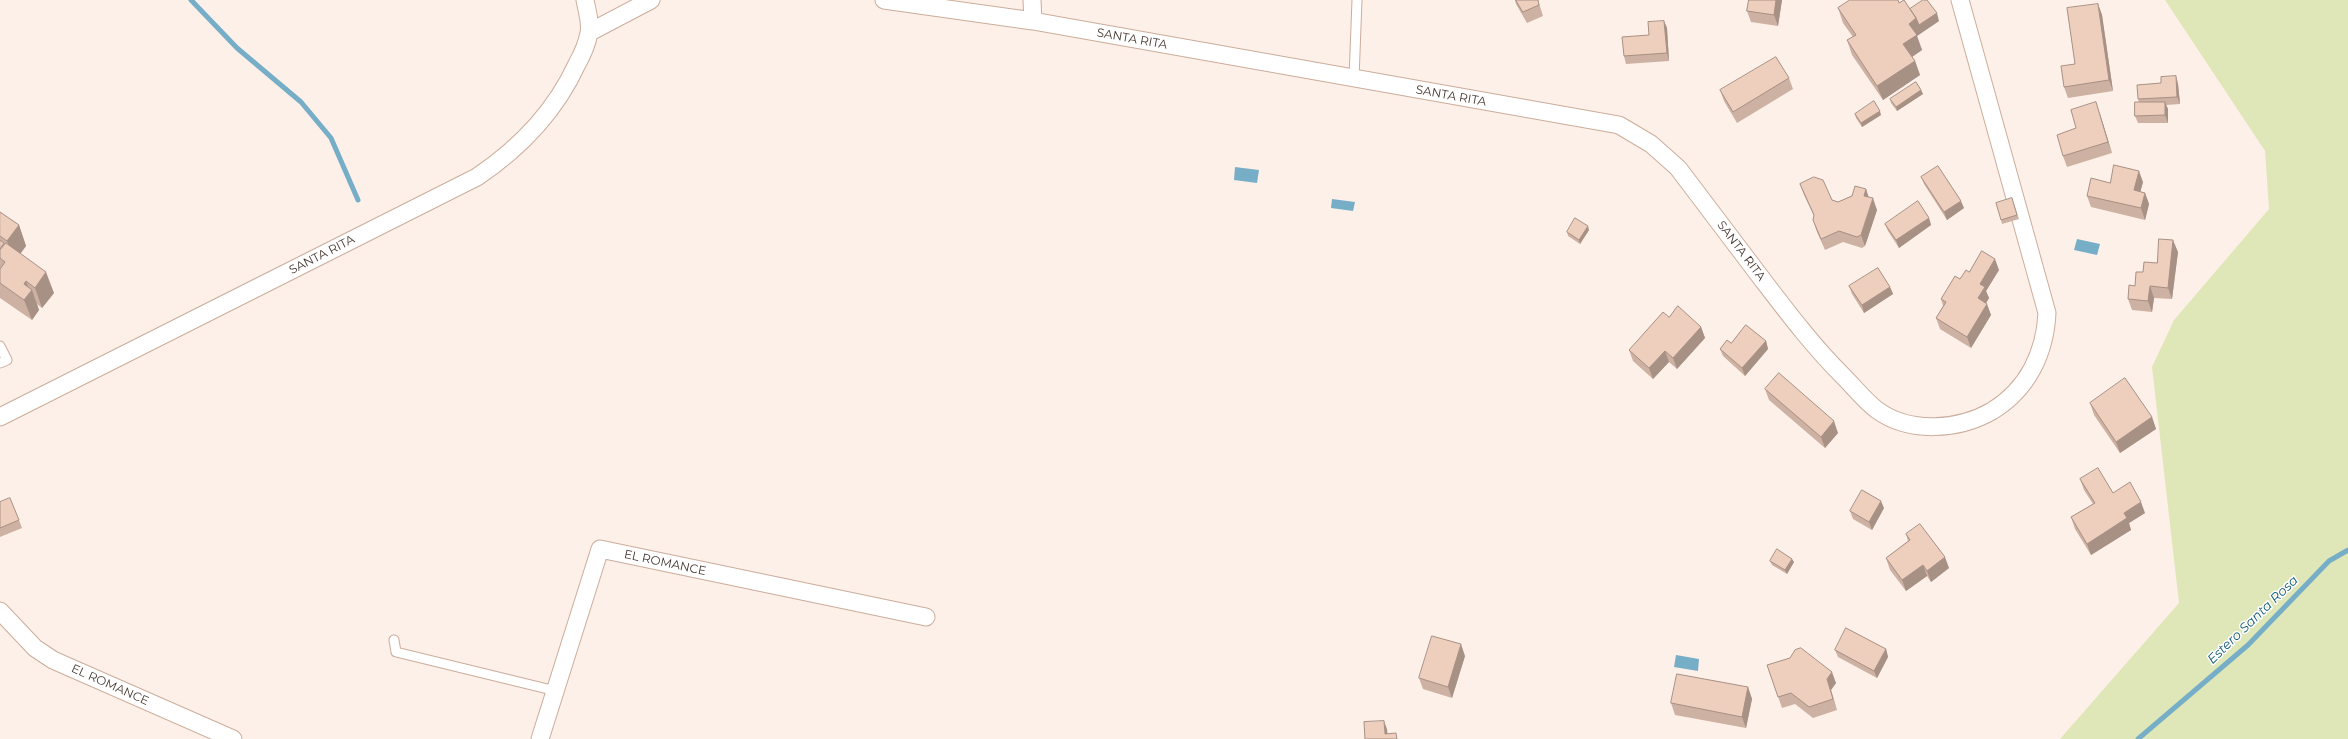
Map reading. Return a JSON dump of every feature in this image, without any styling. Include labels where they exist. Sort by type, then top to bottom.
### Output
[{"type":"street","name":"SANTA RITA","points":[[0,417],[477,177],[516,148],[549,112],[573,74],[590,32],[586,0]]},
{"type":"street","points":[[590,32],[651,0]]},
{"type":"street","name":"SANTA RITA","points":[[884,0],[1033,21],[1619,125],[1635,134],[1665,156],[1678,168],[1816,349],[1877,410],[1892,418],[1923,426],[1955,425],[1971,421],[1993,410],[2012,396],[2031,372],[2041,351],[2046,328],[2047,313],[1960,0]]},
{"type":"street","points":[[1032,0],[1033,21]]},
{"type":"street","name":"EL ROMANCE","points":[[540,739],[600,549],[926,618]]},
{"type":"street","name":"EL ROMANCE","points":[[0,611],[35,648],[53,660],[234,739]]},
{"type":"lane","points":[[1354,79],[1357,0]]},
{"type":"lane","points":[[0,346],[7,360],[0,363]]},
{"type":"lane","points":[[394,640],[396,652],[556,691]]},
{"type":"green space","points":[[2165,0],[2348,0],[2348,739],[2060,739],[2179,603],[2152,367],[2174,320],[2269,209],[2265,151]]},
{"type":"water","points":[[1235,167],[1259,170],[1257,183],[1234,180]]},
{"type":"water","points":[[1332,199],[1355,202],[1353,211],[1331,208]]},
{"type":"water","points":[[2077,239],[2100,244],[2097,255],[2074,250]]},
{"type":"water","points":[[1676,655],[1699,659],[1698,671],[1674,667]]},
{"type":"building","points":[[1516,0],[1538,0],[1539,5],[1523,12]]},
{"type":"building","points":[[1749,0],[1776,0],[1774,15],[1747,11]]},
{"type":"building","points":[[1850,0],[1898,0],[1899,3],[1904,0],[1916,18],[1909,24],[1917,35],[1903,44],[1915,61],[1877,86],[1847,40],[1856,35],[1838,8]]},
{"type":"building","points":[[1923,0],[1927,0],[1937,13],[1919,25],[1910,9]]},
{"type":"building","points":[[2098,4],[2109,80],[2064,87],[2061,66],[2075,64],[2067,8]]},
{"type":"building","points":[[1664,21],[1667,53],[1624,56],[1622,37],[1649,35],[1648,22]]},
{"type":"building","points":[[1776,57],[1789,78],[1733,112],[1720,90]]},
{"type":"building","points":[[2176,76],[2177,97],[2138,99],[2137,85],[2161,83],[2161,77]]},
{"type":"building","points":[[1916,82],[1921,90],[1896,107],[1890,99]]},
{"type":"building","points":[[1874,101],[1880,111],[1861,123],[1855,114]]},
{"type":"building","points":[[2096,102],[2108,142],[2063,156],[2057,135],[2076,128],[2071,110]]},
{"type":"building","points":[[2135,102],[2165,102],[2165,115],[2135,116]]},
{"type":"building","points":[[2114,165],[2139,171],[2134,190],[2145,193],[2141,208],[2087,196],[2091,178],[2110,183]]},
{"type":"building","points":[[1938,166],[1961,201],[1944,212],[1921,177]]},
{"type":"building","points":[[1814,177],[1823,180],[1832,200],[1838,202],[1852,196],[1855,186],[1866,189],[1864,196],[1873,198],[1861,235],[1857,237],[1839,231],[1821,239],[1813,220],[1814,215],[1800,184]]},
{"type":"building","points":[[2012,198],[2017,215],[2001,220],[1996,203]]},
{"type":"building","points":[[1918,201],[1929,218],[1896,240],[1885,224]]},
{"type":"building","points":[[0,212],[19,225],[7,241],[0,236]]},
{"type":"building","points":[[1575,218],[1588,226],[1579,240],[1567,232]]},
{"type":"building","points":[[2159,239],[2173,240],[2168,288],[2150,286],[2148,301],[2128,299],[2129,285],[2135,286],[2136,272],[2143,272],[2144,262],[2157,263]]},
{"type":"building","points":[[0,240],[4,243],[0,249]]},
{"type":"building","points":[[6,243],[46,272],[35,288],[26,281],[24,284],[32,290],[24,300],[0,283],[0,269],[5,262],[0,258],[0,250]]},
{"type":"building","points":[[1982,251],[1995,259],[1980,284],[1985,287],[1978,298],[1987,304],[1967,337],[1936,318],[1946,302],[1941,299],[1955,276],[1960,279],[1966,270],[1969,272]]},
{"type":"building","points":[[1878,268],[1890,287],[1862,305],[1849,286]]},
{"type":"building","points":[[1678,306],[1701,327],[1673,358],[1665,351],[1649,368],[1629,350],[1663,312],[1669,317]]},
{"type":"building","points":[[1746,325],[1766,341],[1742,368],[1720,349],[1727,340],[1731,343]]},
{"type":"building","points":[[1779,373],[1834,421],[1821,437],[1765,389]]},
{"type":"building","points":[[2125,378],[2152,417],[2116,442],[2090,403]]},
{"type":"building","points":[[2098,468],[2113,493],[2130,482],[2141,502],[2124,513],[2127,518],[2087,544],[2071,517],[2095,503],[2080,479]]},
{"type":"building","points":[[1862,490],[1881,501],[1869,522],[1850,511]]},
{"type":"building","points":[[10,498],[19,520],[0,528],[0,502]]},
{"type":"building","points":[[1920,524],[1945,557],[1927,571],[1923,565],[1902,580],[1886,558],[1910,540],[1906,534]]},
{"type":"building","points":[[1777,549],[1792,559],[1785,570],[1770,561]]},
{"type":"building","points":[[1846,628],[1886,649],[1874,671],[1835,650]]},
{"type":"building","points":[[1432,636],[1461,644],[1448,687],[1419,678]]},
{"type":"building","points":[[1801,648],[1832,672],[1827,679],[1833,699],[1809,707],[1791,693],[1778,697],[1767,665],[1790,658],[1795,650]]},
{"type":"building","points":[[1677,674],[1748,687],[1742,717],[1671,703]]},
{"type":"building","points":[[1384,721],[1385,734],[1396,733],[1397,739],[1365,739],[1364,722]]},
{"type":"waterway","points":[[191,0],[237,48],[301,102],[331,138],[358,200]]},
{"type":"waterway","name":"Estero Santa Rosa","points":[[2138,739],[2248,645],[2329,561],[2348,550]]}]
